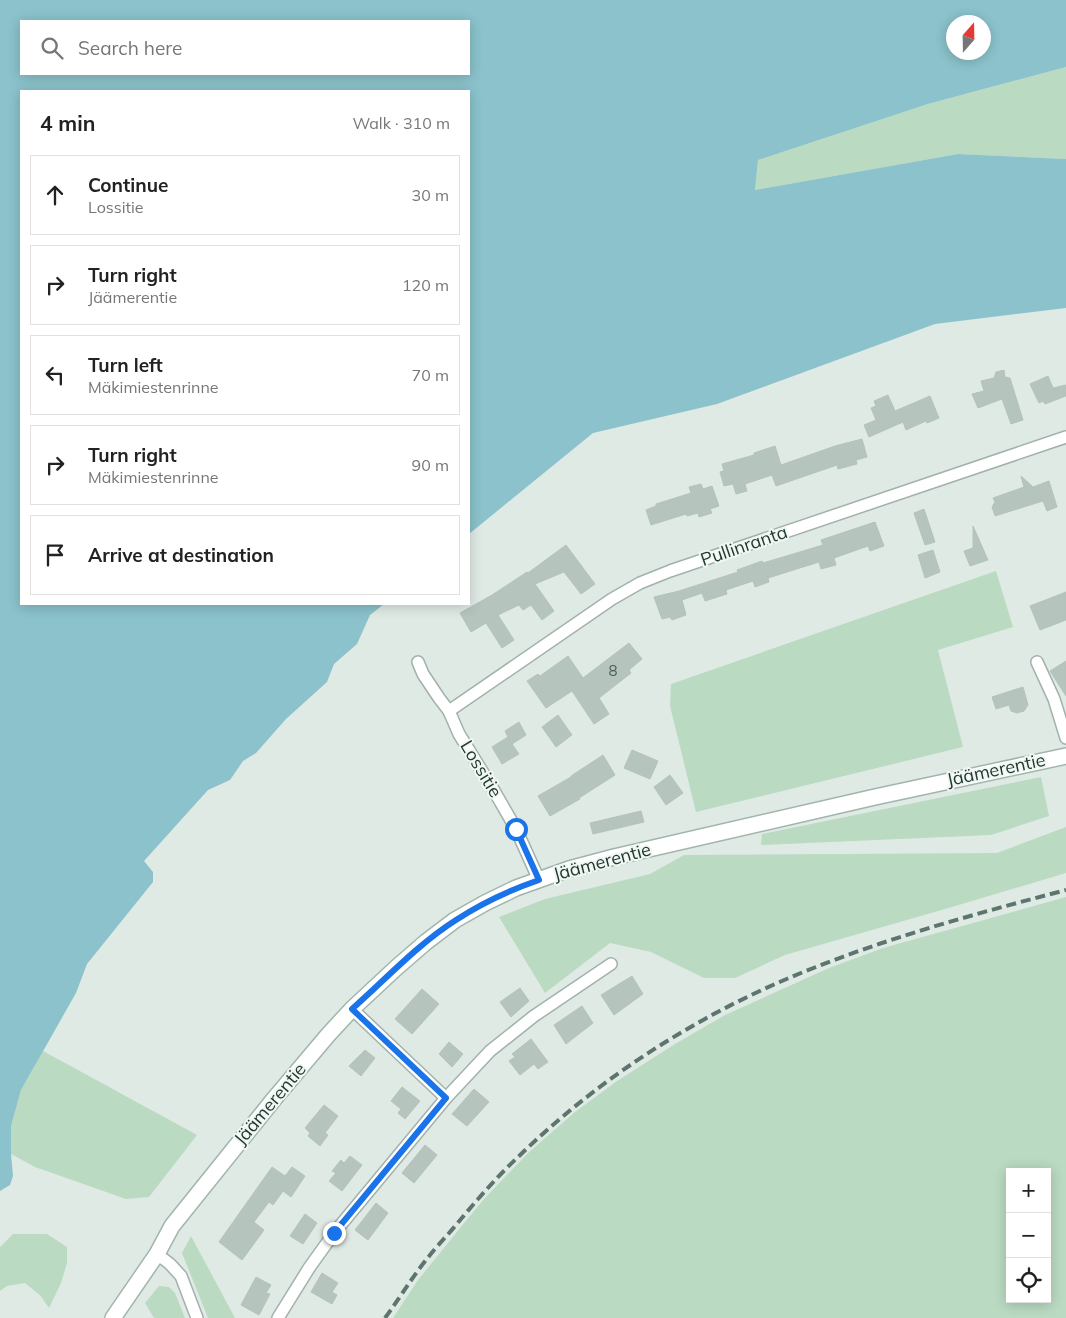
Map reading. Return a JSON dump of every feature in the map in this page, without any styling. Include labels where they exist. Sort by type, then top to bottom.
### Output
[{"type":"main road","name":"Jäämerentie","points":[[113,1318],[157,1254],[172,1226],[328,1035],[352,1009],[396,968],[455,920],[516,888],[570,869],[614,857],[875,797],[1066,756]]},
{"type":"street","name":"Pullinranta","points":[[450,711],[612,599],[640,584],[670,571],[1066,437]]},
{"type":"street","name":"Lossitie","points":[[418,662],[439,698],[450,711],[459,734],[494,789],[516,829],[539,880]]},
{"type":"street","points":[[1037,662],[1054,699],[1066,738]]},
{"type":"street","points":[[278,1318],[309,1268],[334,1233],[446,1098],[490,1051],[534,1016],[611,964]]},
{"type":"street","points":[[352,1009],[446,1098]]},
{"type":"street","points":[[157,1254],[181,1276],[197,1318]]},
{"type":"green space","points":[[1066,67],[1066,159],[958,154],[755,190],[758,160],[928,104]]},
{"type":"green space","points":[[996,571],[1013,627],[938,650],[963,747],[696,812],[670,706],[671,684]]},
{"type":"green space","points":[[1041,777],[1049,816],[991,835],[761,845],[762,834]]},
{"type":"green space","points":[[1066,827],[1066,873],[785,955],[735,978],[704,978],[651,952],[610,943],[545,993],[499,917],[545,899],[650,874],[684,855],[997,853]]},
{"type":"green space","points":[[1066,897],[1066,1318],[393,1318],[418,1280],[484,1199],[528,1153],[575,1112],[617,1081],[725,1015],[829,968],[883,948]]},
{"type":"green space","points":[[43,1051],[197,1135],[149,1197],[126,1199],[35,1167],[11,1154],[11,1126],[21,1090]]},
{"type":"green space","points":[[13,1234],[47,1234],[67,1247],[67,1263],[61,1283],[49,1308],[40,1295],[25,1283],[7,1286],[0,1291],[0,1247]]},
{"type":"green space","points":[[191,1236],[235,1318],[208,1318],[182,1253]]},
{"type":"green space","points":[[159,1286],[169,1287],[175,1293],[185,1318],[154,1318],[145,1303]]},
{"type":"water","points":[[0,0],[1066,0],[1066,67],[928,104],[758,160],[755,190],[958,154],[1066,159],[1066,308],[935,324],[717,404],[593,433],[470,533],[470,90],[20,90],[20,605],[383,605],[370,615],[357,644],[334,664],[327,682],[286,719],[256,753],[243,761],[230,780],[208,790],[144,861],[153,872],[153,882],[87,964],[76,993],[21,1090],[11,1126],[13,1176],[10,1185],[0,1191]]},
{"type":"building","points":[[1004,370],[1005,377],[1010,378],[1023,420],[1011,424],[1002,399],[978,408],[972,394],[984,391],[981,381],[994,378],[996,372]]},
{"type":"building","points":[[1048,376],[1053,388],[1066,385],[1066,396],[1045,404],[1043,401],[1039,403],[1030,384]]},
{"type":"building","points":[[888,395],[895,411],[930,396],[939,418],[927,423],[926,421],[906,430],[903,422],[869,437],[864,425],[876,420],[871,408],[876,406],[874,401]]},
{"type":"building","points":[[862,439],[867,457],[856,460],[857,464],[838,469],[837,465],[776,486],[772,475],[745,484],[747,491],[736,494],[733,484],[724,486],[720,472],[724,471],[722,464],[754,455],[754,453],[775,446],[781,465],[835,446]]},
{"type":"building","points":[[1021,476],[1033,487],[1049,481],[1057,507],[1047,511],[1043,501],[995,516],[992,507],[995,502],[993,498],[1024,487]]},
{"type":"building","points":[[701,484],[703,489],[712,486],[719,506],[710,509],[712,513],[699,517],[698,513],[687,516],[686,514],[651,525],[646,510],[656,506],[656,504],[691,493],[689,487]]},
{"type":"building","points":[[924,509],[935,542],[925,545],[914,513]]},
{"type":"building","points":[[875,522],[884,546],[870,551],[868,546],[834,558],[836,565],[821,569],[819,562],[768,578],[769,582],[755,587],[753,581],[726,590],[727,594],[705,601],[702,593],[682,600],[686,615],[672,620],[670,617],[662,619],[654,597],[738,572],[737,570],[762,561],[763,563],[823,545],[821,540]]},
{"type":"building","points":[[973,526],[988,560],[970,566],[964,551],[973,548]]},
{"type":"building","points":[[566,545],[595,584],[581,594],[564,572],[535,584],[554,611],[542,620],[531,605],[523,610],[519,605],[498,615],[514,640],[502,648],[486,623],[471,632],[460,613],[528,573]]},
{"type":"building","points":[[933,550],[940,572],[925,578],[918,555]]},
{"type":"building","points":[[1066,592],[1066,620],[1040,630],[1030,606]]},
{"type":"building","points":[[629,643],[642,659],[629,670],[631,673],[599,698],[609,714],[594,724],[572,691],[546,708],[527,681],[538,674],[540,676],[568,656],[583,678]]},
{"type":"building","points":[[1066,661],[1066,696],[1050,671]]},
{"type":"building","points":[[1023,687],[1028,705],[1024,711],[1017,713],[1011,711],[1009,705],[996,709],[992,697]]},
{"type":"building","points":[[558,715],[572,735],[556,747],[542,727]]},
{"type":"building","points":[[519,722],[526,735],[512,744],[519,754],[502,764],[492,747],[508,737],[505,731]]},
{"type":"building","points":[[632,750],[658,761],[650,779],[624,768]]},
{"type":"building","points":[[603,755],[615,775],[580,799],[550,816],[538,796],[571,777]]},
{"type":"building","points":[[670,775],[683,793],[666,805],[654,787]]},
{"type":"building","points":[[641,811],[644,822],[593,834],[590,823]]},
{"type":"building","points":[[632,976],[643,994],[614,1015],[601,995]]},
{"type":"building","points":[[520,988],[529,1001],[511,1017],[500,1002]]},
{"type":"building","points":[[422,989],[439,1004],[412,1034],[395,1019]]},
{"type":"building","points":[[582,1006],[593,1023],[566,1044],[554,1025]]},
{"type":"building","points":[[531,1039],[548,1062],[538,1069],[534,1064],[520,1075],[509,1061],[515,1057],[512,1054]]},
{"type":"building","points":[[449,1042],[463,1054],[452,1067],[439,1054]]},
{"type":"building","points":[[365,1050],[375,1058],[361,1076],[349,1066]]},
{"type":"building","points":[[402,1087],[420,1101],[405,1119],[398,1113],[401,1109],[391,1101]]},
{"type":"building","points":[[474,1089],[489,1102],[467,1126],[452,1114]]},
{"type":"building","points":[[324,1105],[338,1116],[325,1133],[328,1135],[320,1146],[308,1136],[310,1133],[305,1128]]},
{"type":"building","points":[[425,1145],[437,1155],[414,1183],[402,1173]]},
{"type":"building","points":[[350,1156],[362,1165],[342,1191],[329,1181],[336,1173],[332,1171],[341,1160],[344,1163]]},
{"type":"building","points":[[272,1167],[285,1176],[292,1167],[305,1176],[291,1197],[283,1191],[273,1205],[269,1202],[254,1222],[264,1230],[242,1260],[219,1242]]},
{"type":"building","points":[[376,1203],[388,1213],[368,1240],[355,1230]]},
{"type":"building","points":[[305,1214],[317,1223],[303,1244],[290,1236]]},
{"type":"building","points":[[322,1273],[338,1283],[332,1292],[337,1295],[332,1304],[311,1292]]},
{"type":"building","points":[[256,1277],[271,1285],[266,1293],[270,1294],[259,1315],[241,1305]]},
{"type":"railway","points":[[385,1318],[429,1256],[509,1166],[584,1099],[620,1072],[695,1024],[775,984],[847,955],[909,934],[1066,890]]},
{"type":"route","points":[[334,1233],[446,1098],[352,1009],[426,942],[455,920],[516,888],[539,880],[516,829]]}]
